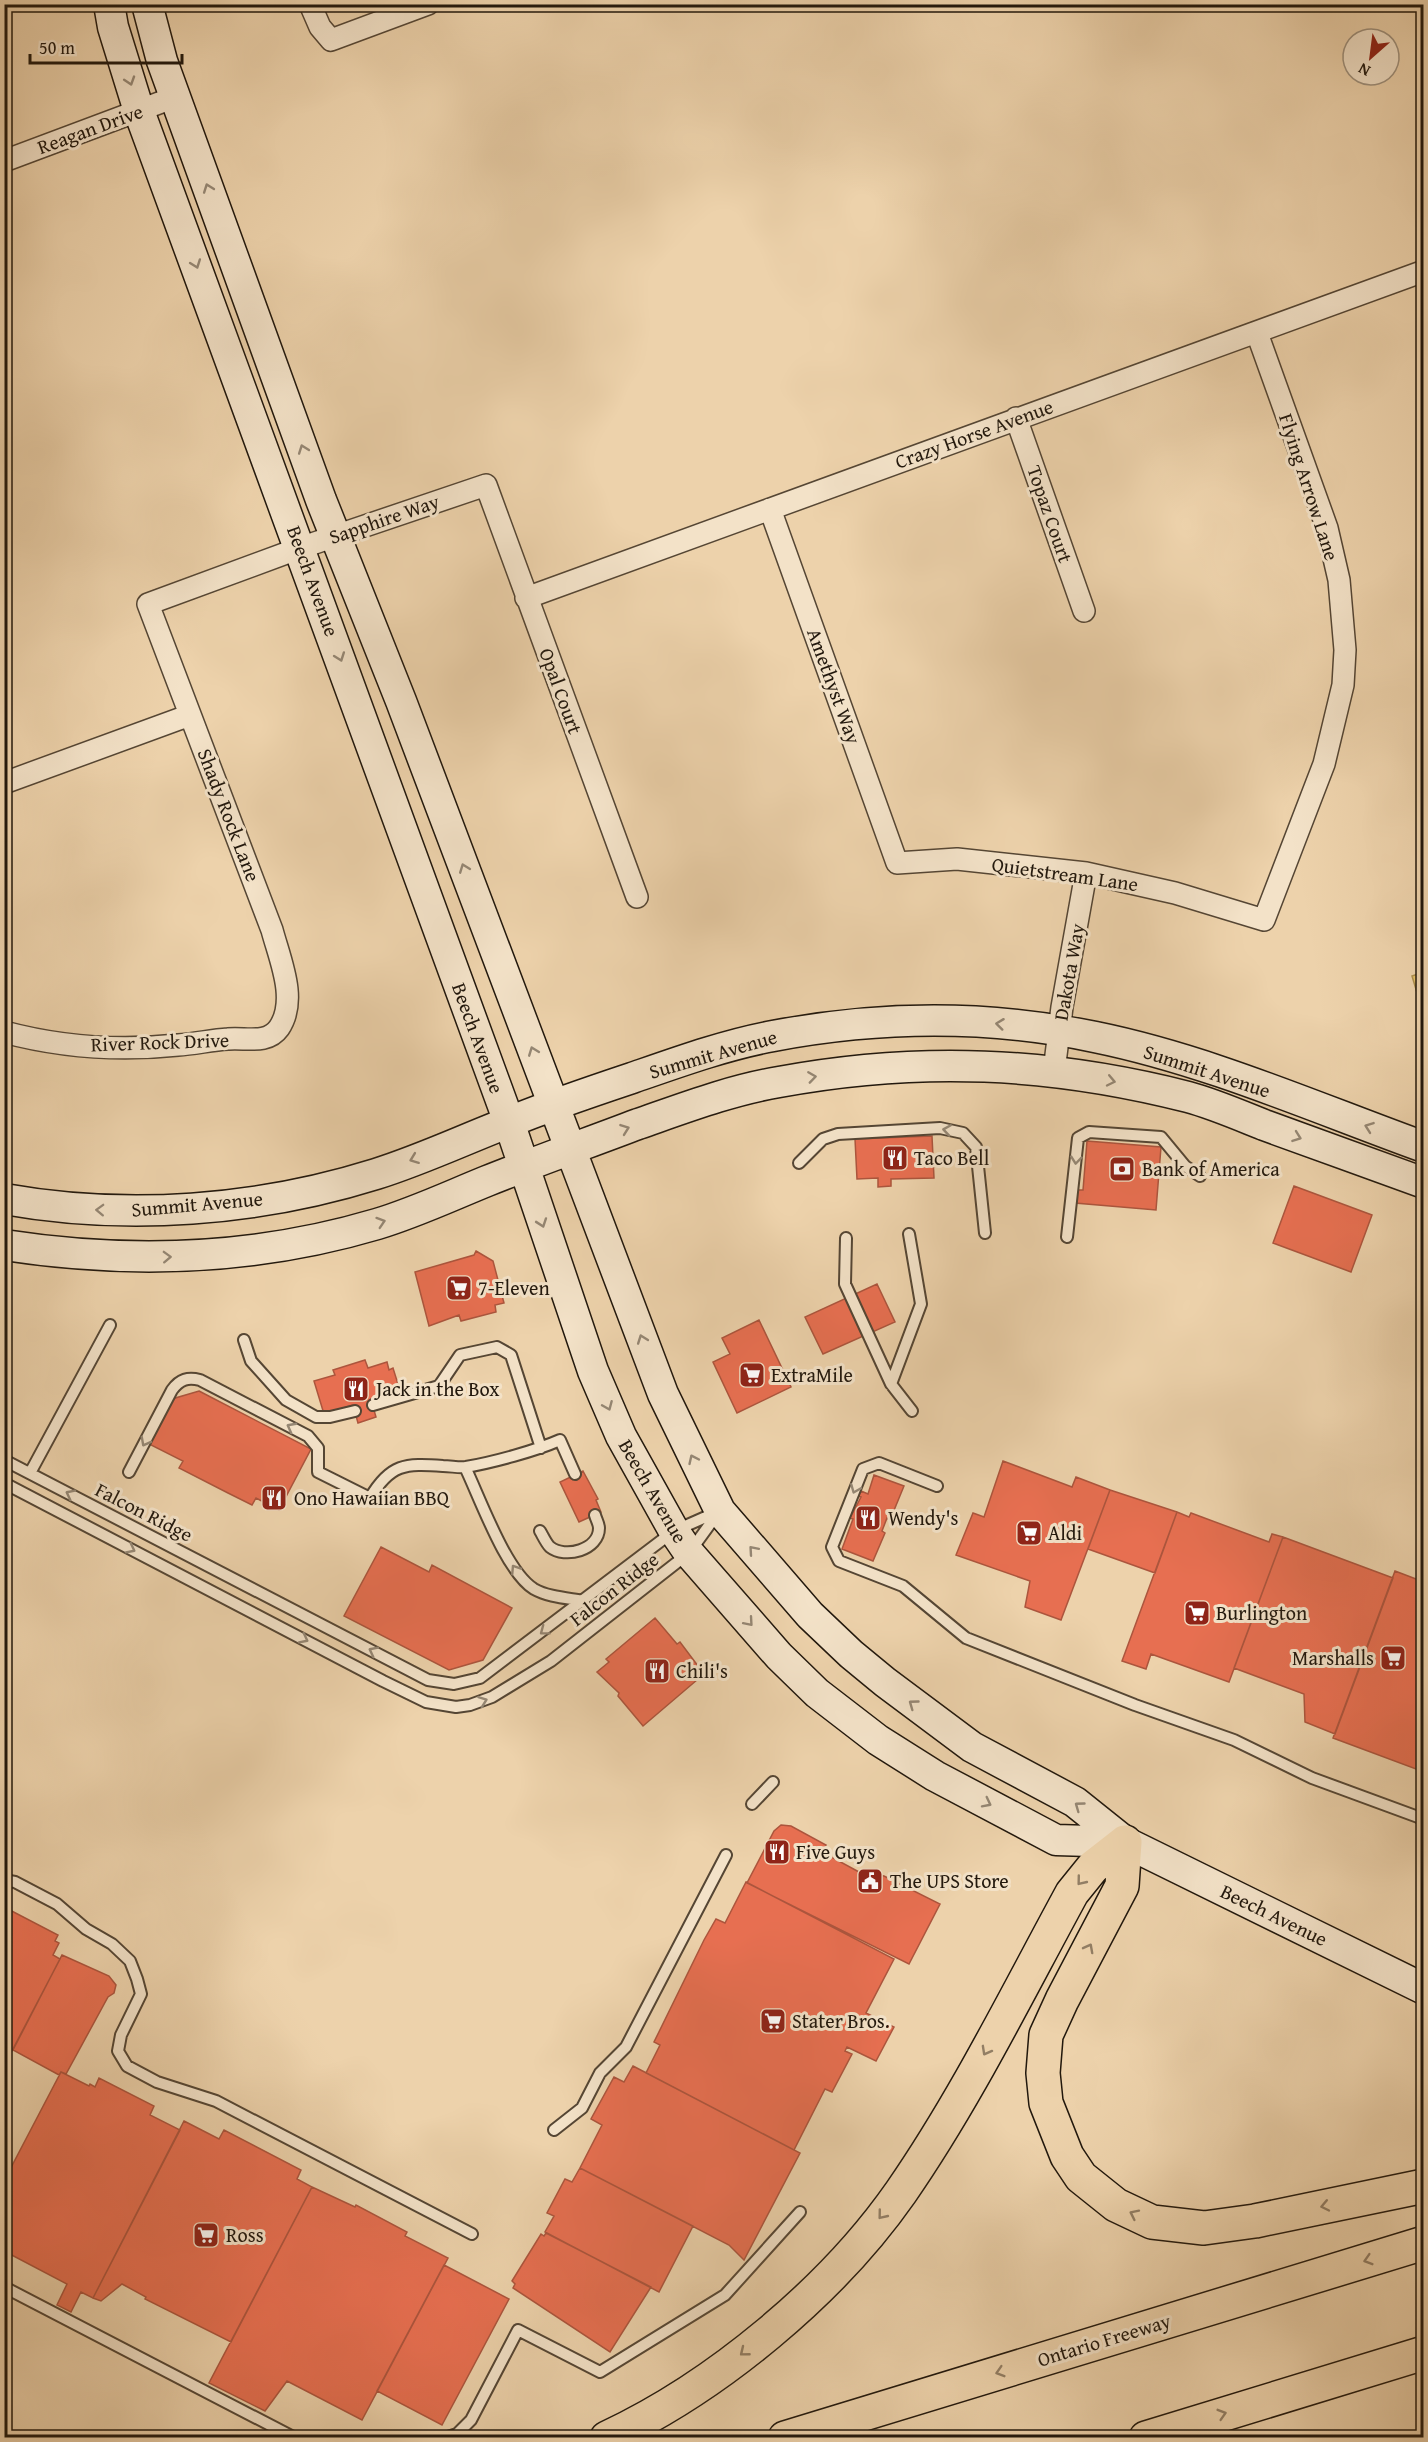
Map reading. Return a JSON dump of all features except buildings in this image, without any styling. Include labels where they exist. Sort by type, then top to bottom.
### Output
[{"type":"highway","points":[[1125,1842],[1122,1886],[1046,2035],[1043,2073],[1046,2103],[1067,2156],[1081,2177],[1116,2205],[1152,2222],[1204,2228],[1255,2221],[1424,2186]]},
{"type":"highway","points":[[607,2438],[674,2402],[725,2367],[783,2320],[844,2262],[900,2194],[947,2121],[1072,1893],[1093,1867],[1125,1842]]},
{"type":"highway","name":"Ontario Freeway","points":[[785,2438],[1424,2243]]},
{"type":"highway","points":[[1146,2438],[1424,2353]]},
{"type":"main road","name":"Beech Avenue","points":[[108,4],[139,111],[509,1122],[593,1371],[621,1436],[682,1542],[779,1656],[817,1693],[878,1740],[935,1776],[1056,1840],[1125,1842]]},
{"type":"main road","name":"Beech Avenue","points":[[147,4],[162,61],[321,500],[337,535],[663,1394],[720,1510],[810,1615],[885,1682],[972,1747],[1076,1802],[1125,1842],[1424,1989]]},
{"type":"main road","name":"Summit Avenue","points":[[4,1199],[96,1210],[141,1210],[231,1205],[319,1190],[378,1173],[554,1105],[694,1056],[771,1036],[876,1022],[952,1020],[1097,1037],[1205,1067],[1424,1147]]},
{"type":"main road","name":"Summit Avenue","points":[[4,1245],[72,1254],[160,1258],[285,1245],[376,1224],[694,1104],[777,1082],[914,1065],[986,1065],[1054,1071],[1085,1075],[1192,1098],[1424,1184]]},
{"type":"street","points":[[310,4],[321,27],[331,40],[428,4]]},
{"type":"street","name":"Reagan Drive","points":[[4,161],[175,97]]},
{"type":"street","name":"Crazy Horse Avenue","points":[[526,598],[1424,271]]},
{"type":"street","name":"Flying Arrow Lane","points":[[1257,333],[1327,528],[1339,580],[1344,617],[1345,650],[1343,685],[1335,727],[1324,764],[1264,921]]},
{"type":"street","name":"Topaz Court","points":[[1016,418],[1084,611]]},
{"type":"street","name":"Sapphire Way","points":[[148,604],[300,548],[486,485]]},
{"type":"street","name":"Opal Court","points":[[486,485],[637,897]]},
{"type":"street","name":"Amethyst Way","points":[[770,509],[897,862]]},
{"type":"street","name":"Shady Rock Lane","points":[[148,604],[272,930],[286,984],[287,1010],[278,1029]]},
{"type":"street","points":[[4,783],[190,715]]},
{"type":"street","name":"Quietstream Lane","points":[[897,862],[957,860],[1086,873],[1175,892],[1264,921]]},
{"type":"street","name":"Dakota Way","points":[[1054,1071],[1058,1031],[1086,873]]},
{"type":"street","name":"River Rock Drive","points":[[4,1032],[105,1048],[176,1046],[231,1039],[257,1041],[278,1029]]},
{"type":"lane","points":[[799,1163],[823,1139],[838,1134],[940,1128],[963,1133],[976,1147],[985,1233]]},
{"type":"lane","points":[[1067,1236],[1078,1138],[1089,1132],[1161,1137],[1185,1166],[1200,1176]]},
{"type":"lane","points":[[891,1384],[921,1304],[909,1234]]},
{"type":"lane","points":[[846,1238],[845,1284],[891,1384],[912,1411]]},
{"type":"lane","points":[[30,1473],[110,1325]]},
{"type":"lane","points":[[244,1340],[251,1361],[286,1400],[316,1417],[330,1417],[355,1411]]},
{"type":"lane","points":[[373,1405],[439,1386],[460,1355],[497,1347],[511,1355],[541,1448]]},
{"type":"lane","points":[[129,1472],[172,1390],[177,1383],[192,1378],[201,1380],[308,1436],[318,1448],[318,1472],[370,1498],[386,1474],[402,1466],[421,1464],[465,1467],[541,1448],[560,1440],[576,1474]]},
{"type":"lane","name":"Falcon Ridge","points":[[4,1460],[428,1680],[454,1684],[480,1678],[584,1600],[682,1542],[720,1510]]},
{"type":"lane","points":[[937,1486],[879,1464],[863,1469],[832,1547],[839,1561],[903,1586],[966,1638],[1135,1706],[1234,1740],[1312,1778],[1419,1817],[1424,1821]]},
{"type":"lane","points":[[465,1467],[509,1562],[520,1578],[534,1589],[550,1595],[584,1600]]},
{"type":"lane","name":"Falcon Ridge","points":[[4,1484],[383,1681],[426,1702],[456,1707],[470,1705],[492,1697],[542,1667],[720,1510]]},
{"type":"lane","points":[[540,1531],[549,1546],[560,1552],[579,1551],[592,1543],[597,1536],[600,1527],[595,1515]]},
{"type":"lane","points":[[752,1804],[772,1782]]},
{"type":"lane","points":[[554,2130],[582,2108],[600,2073],[626,2047],[726,1855]]},
{"type":"lane","points":[[4,1880],[15,1882],[57,1904],[86,1929],[112,1944],[130,1961],[141,1994],[121,2035],[118,2051],[127,2066],[157,2082],[216,2102],[472,2234]]},
{"type":"lane","points":[[444,2438],[457,2434],[471,2420],[519,2330],[600,2372],[726,2295],[800,2212]]},
{"type":"lane","points":[[4,2287],[296,2438]]},
{"type":"place","name":"Taco Bell","points":[[895,1158]]},
{"type":"place","name":"Bank of America","points":[[1122,1169]]},
{"type":"place","name":"7-Eleven","points":[[459,1288]]},
{"type":"place","name":"ExtraMile","points":[[752,1375]]},
{"type":"place","name":"Jack in the Box","points":[[356,1389]]},
{"type":"place","name":"Ono Hawaiian BBQ","points":[[274,1498]]},
{"type":"place","name":"Wendy's","points":[[868,1518]]},
{"type":"place","name":"Aldi","points":[[1029,1533]]},
{"type":"place","name":"Burlington","points":[[1197,1613]]},
{"type":"place","name":"Marshalls","points":[[1393,1658]]},
{"type":"place","name":"Chili's","points":[[657,1671]]},
{"type":"place","name":"Five Guys","points":[[777,1852]]},
{"type":"place","name":"The UPS Store","points":[[870,1881]]},
{"type":"place","name":"Stater Bros.","points":[[773,2021]]},
{"type":"place","name":"Ross","points":[[206,2235]]}]
